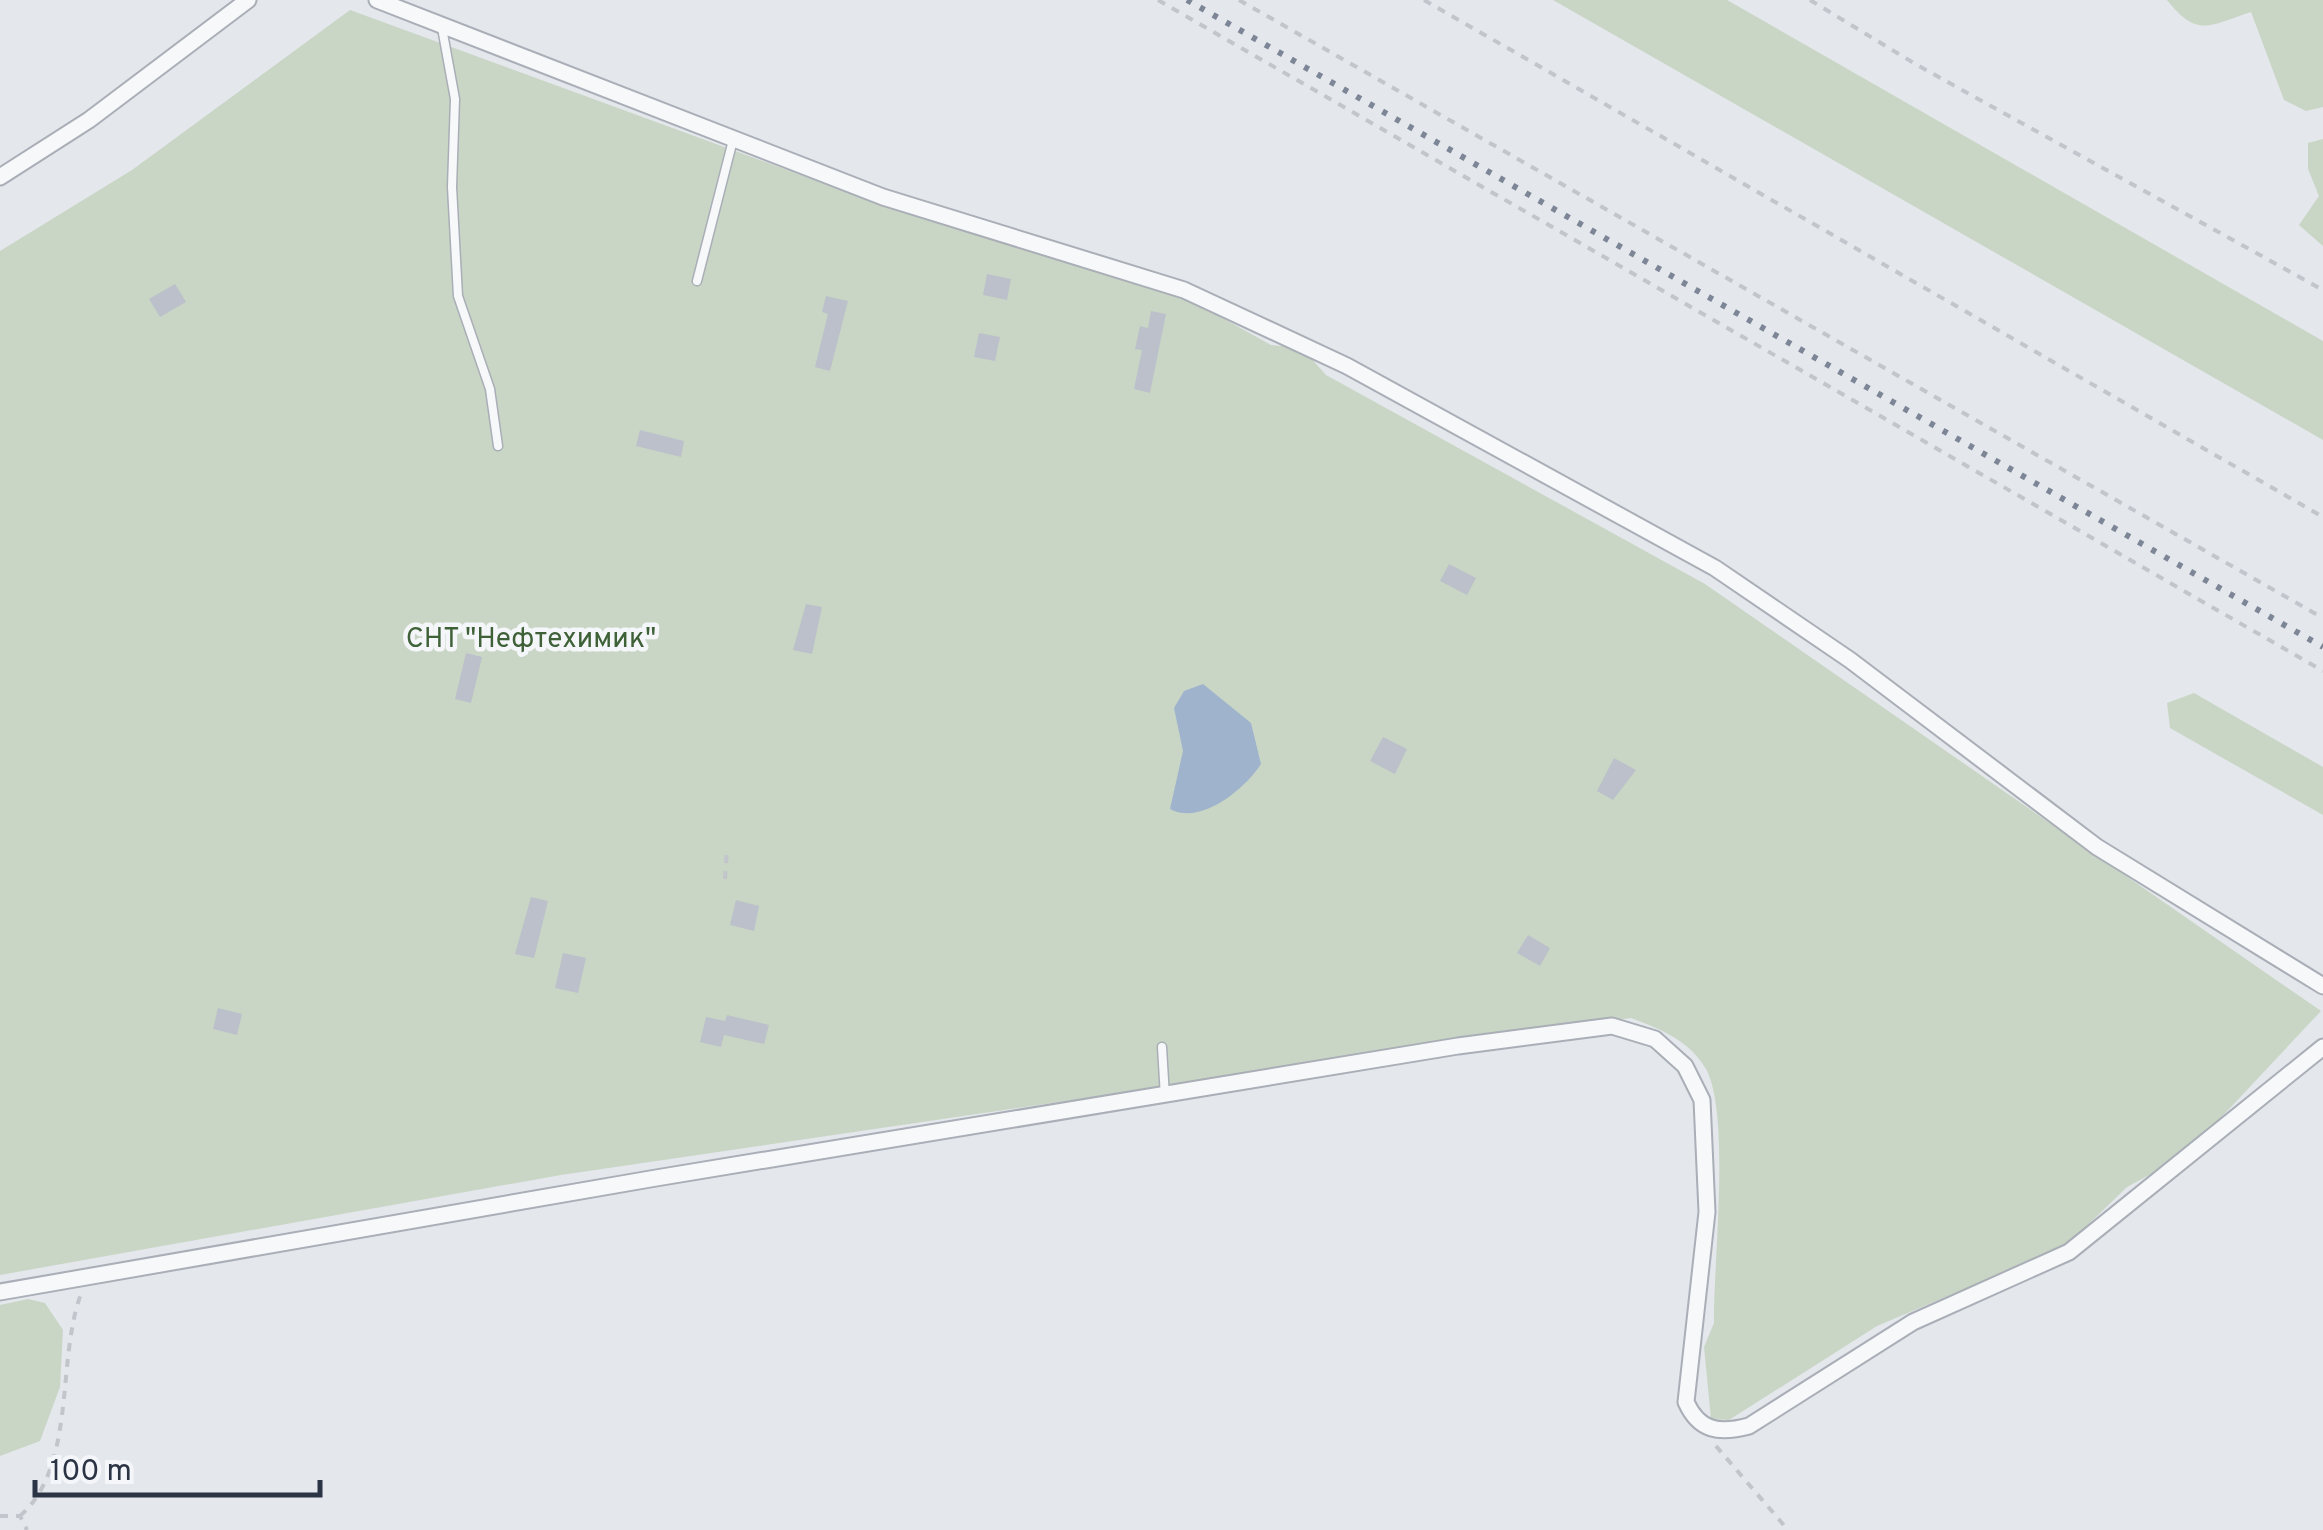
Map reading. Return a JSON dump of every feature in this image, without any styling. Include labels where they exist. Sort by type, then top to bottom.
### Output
[{"type":"street","points":[[0,177],[89,120],[248,0]]},
{"type":"street","points":[[377,0],[883,197],[1184,290],[1347,366],[1715,568],[1850,660],[2096,847],[2323,986]]},
{"type":"street","points":[[0,1292],[1458,1046],[1612,1026],[1654,1039],[1686,1066],[1702,1100],[1706,1212],[1686,1402],[1694,1421],[1713,1430],[1749,1426],[1913,1322],[2070,1252],[2323,1048]]},
{"type":"lane","points":[[441,24],[455,99],[452,187],[458,296],[490,389],[498,446]]},
{"type":"lane","points":[[697,281],[733,138]]},
{"type":"lane","points":[[1162,1046],[1164,1096]]},
{"type":"path","points":[[1158,0],[2323,672]]},
{"type":"path","points":[[1239,0],[2323,618]]},
{"type":"path","points":[[1424,0],[2323,517]]},
{"type":"path","points":[[1810,0],[1918,65],[2323,290]]},
{"type":"path","points":[[725,878],[727,848]]},
{"type":"path","points":[[0,1516],[20,1516],[41,1498],[51,1464],[78,1302],[88,1275]]},
{"type":"path","points":[[1694,1421],[1788,1530]]},
{"type":"path","points":[[20,1516],[28,1530]]},
{"type":"green space","points":[[1553,0],[1727,0],[2323,341],[2323,440]]},
{"type":"green space","points":[[2167,0],[2323,0],[2323,107],[2306,111],[2284,100],[2251,12],[2205,26],[2187,20]]},
{"type":"green space","name":"СНТ \"Нефтехимик\"","points":[[350,10],[891,208],[1174,291],[1271,345],[1302,348],[1326,375],[1705,584],[2321,1011],[2200,1140],[2177,1160],[2127,1187],[2066,1246],[1877,1326],[1729,1420],[1711,1419],[1704,1347],[1714,1323],[1718,1229],[1718,1120],[1713,1091],[1706,1069],[1691,1050],[1663,1031],[1631,1018],[561,1175],[0,1275],[0,251],[132,170]]},
{"type":"green space","points":[[2323,139],[2323,246],[2299,225],[2319,196],[2308,169],[2308,143]]},
{"type":"green space","points":[[2194,693],[2323,767],[2323,815],[2170,728],[2167,703]]},
{"type":"green space","points":[[28,1299],[45,1303],[63,1330],[60,1387],[40,1441],[0,1456],[0,1305]]},
{"type":"water","points":[[1203,684],[1251,723],[1261,764],[1221,802],[1195,813],[1182,813],[1170,809],[1183,751],[1174,708],[1184,691]]},
{"type":"building","points":[[987,274],[1011,279],[1007,300],[983,295]]},
{"type":"building","points":[[175,284],[186,302],[160,317],[149,299]]},
{"type":"building","points":[[826,296],[848,301],[830,371],[815,367],[828,314],[822,312]]},
{"type":"building","points":[[1151,311],[1166,314],[1150,393],[1134,389],[1142,350],[1135,349],[1140,326],[1148,328]]},
{"type":"building","points":[[979,333],[1000,337],[995,361],[974,357]]},
{"type":"building","points":[[640,430],[684,441],[681,457],[636,446]]},
{"type":"building","points":[[1449,564],[1476,578],[1467,595],[1440,581]]},
{"type":"building","points":[[806,604],[822,607],[812,654],[793,650]]},
{"type":"building","points":[[466,653],[482,657],[471,703],[455,699]]},
{"type":"building","points":[[1383,737],[1407,749],[1395,774],[1370,761]]},
{"type":"building","points":[[1614,758],[1636,770],[1613,800],[1597,791]]},
{"type":"building","points":[[531,897],[548,901],[534,958],[515,954]]},
{"type":"building","points":[[736,900],[759,906],[754,931],[730,925]]},
{"type":"building","points":[[1528,935],[1550,948],[1540,966],[1517,953]]},
{"type":"building","points":[[563,953],[586,958],[578,993],[555,988]]},
{"type":"building","points":[[218,1008],[242,1014],[237,1035],[213,1029]]},
{"type":"building","points":[[727,1015],[769,1025],[764,1044],[724,1035],[721,1047],[700,1042],[706,1017],[725,1021]]},
{"type":"railway","points":[[1187,0],[2323,647]]}]
